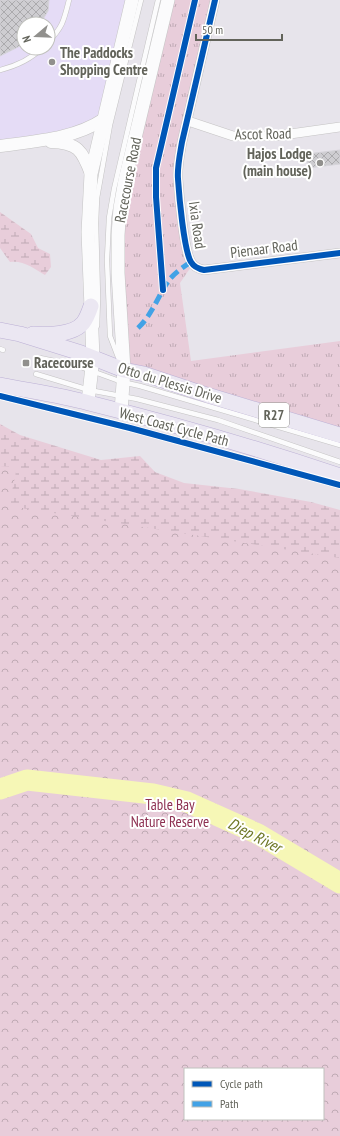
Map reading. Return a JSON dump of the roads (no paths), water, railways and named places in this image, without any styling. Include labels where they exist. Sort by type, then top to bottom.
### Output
[{"type":"main road","name":"Racecourse Road","points":[[89,396],[92,364],[88,232],[91,174],[132,0]]},
{"type":"main road","name":"Racecourse Road","points":[[121,411],[123,376],[118,273],[120,208],[125,180],[168,0]]},
{"type":"main road","points":[[20,334],[44,335],[73,330],[82,324],[91,306]]},
{"type":"main road","name":"Otto du Plessis Drive","points":[[0,330],[20,334],[123,376],[144,374],[207,395],[340,435]]},
{"type":"main road","name":"R27","points":[[0,385],[89,396],[121,411],[273,454],[340,476]]},
{"type":"street","name":"Ixia Road","points":[[193,264],[187,252],[178,178],[182,142],[188,122],[215,0]]},
{"type":"street","points":[[0,146],[42,141],[78,133],[88,129],[104,119]]},
{"type":"street","name":"Ascot Road","points":[[188,122],[233,136],[276,136],[340,127]]},
{"type":"street","points":[[42,141],[65,142],[72,145],[80,151],[86,160],[91,174]]},
{"type":"street","name":"Pienaar Road","points":[[193,264],[204,270],[340,253]]},
{"type":"lane","points":[[56,34],[64,22],[69,0]]},
{"type":"lane","points":[[40,358],[78,366],[92,364],[98,319],[96,223],[97,198],[110,125],[141,0]]},
{"type":"lane","points":[[158,0],[114,189],[109,218],[107,260],[110,336],[123,376],[140,386],[340,445]]},
{"type":"lane","points":[[0,70],[11,68],[26,61],[32,56]]},
{"type":"lane","points":[[36,374],[89,396],[121,396],[218,420],[340,462]]},
{"type":"waterway","name":"Diep River","points":[[0,789],[27,780],[153,794],[187,802],[258,834],[340,883]]},
{"type":"place","name":"The Paddocks Shopping Centre","points":[[52,62]]},
{"type":"place","name":"Hajos Lodge (main house)","points":[[320,163]]},
{"type":"place","name":"Racecourse","points":[[26,363]]},
{"type":"park label","name":"Table Bay Nature Reserve","points":[[170,814]]}]
